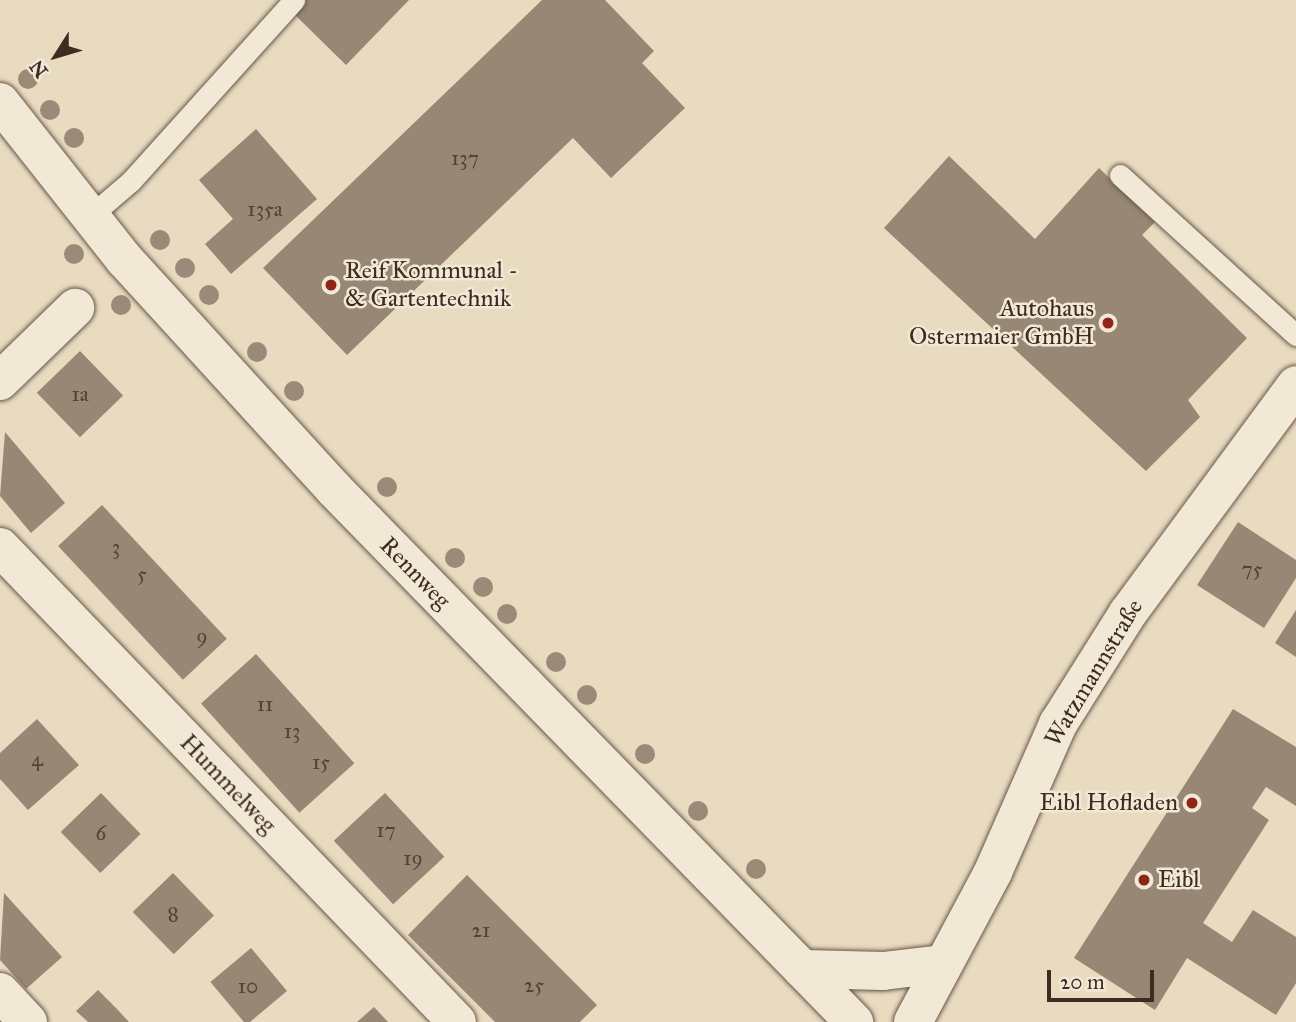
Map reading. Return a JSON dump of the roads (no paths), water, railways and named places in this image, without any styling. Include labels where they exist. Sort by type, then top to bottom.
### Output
[{"type":"street","name":"Rennweg","points":[[0,102],[89,217],[334,489],[854,1022]]},
{"type":"street","points":[[0,381],[75,308]]},
{"type":"street","name":"Watzmannstraße","points":[[913,1022],[993,872],[1058,724],[1136,601],[1296,385]]},
{"type":"street","name":"Hummelweg","points":[[0,547],[457,1022]]},
{"type":"street","points":[[803,969],[883,971],[943,964]]},
{"type":"street","points":[[0,992],[27,1022]]},
{"type":"lane","points":[[89,217],[131,181],[294,0]]},
{"type":"lane","points":[[1121,175],[1296,335]]},
{"type":"place","name":"Reif Kommunal - & Gartentechnik","points":[[331,285]]},
{"type":"place","name":"Autohaus Ostermaier GmbH","points":[[1108,323]]},
{"type":"place","name":"Eibl Hofladen","points":[[1192,803]]},
{"type":"place","name":"Eibl","points":[[1144,880]]}]
